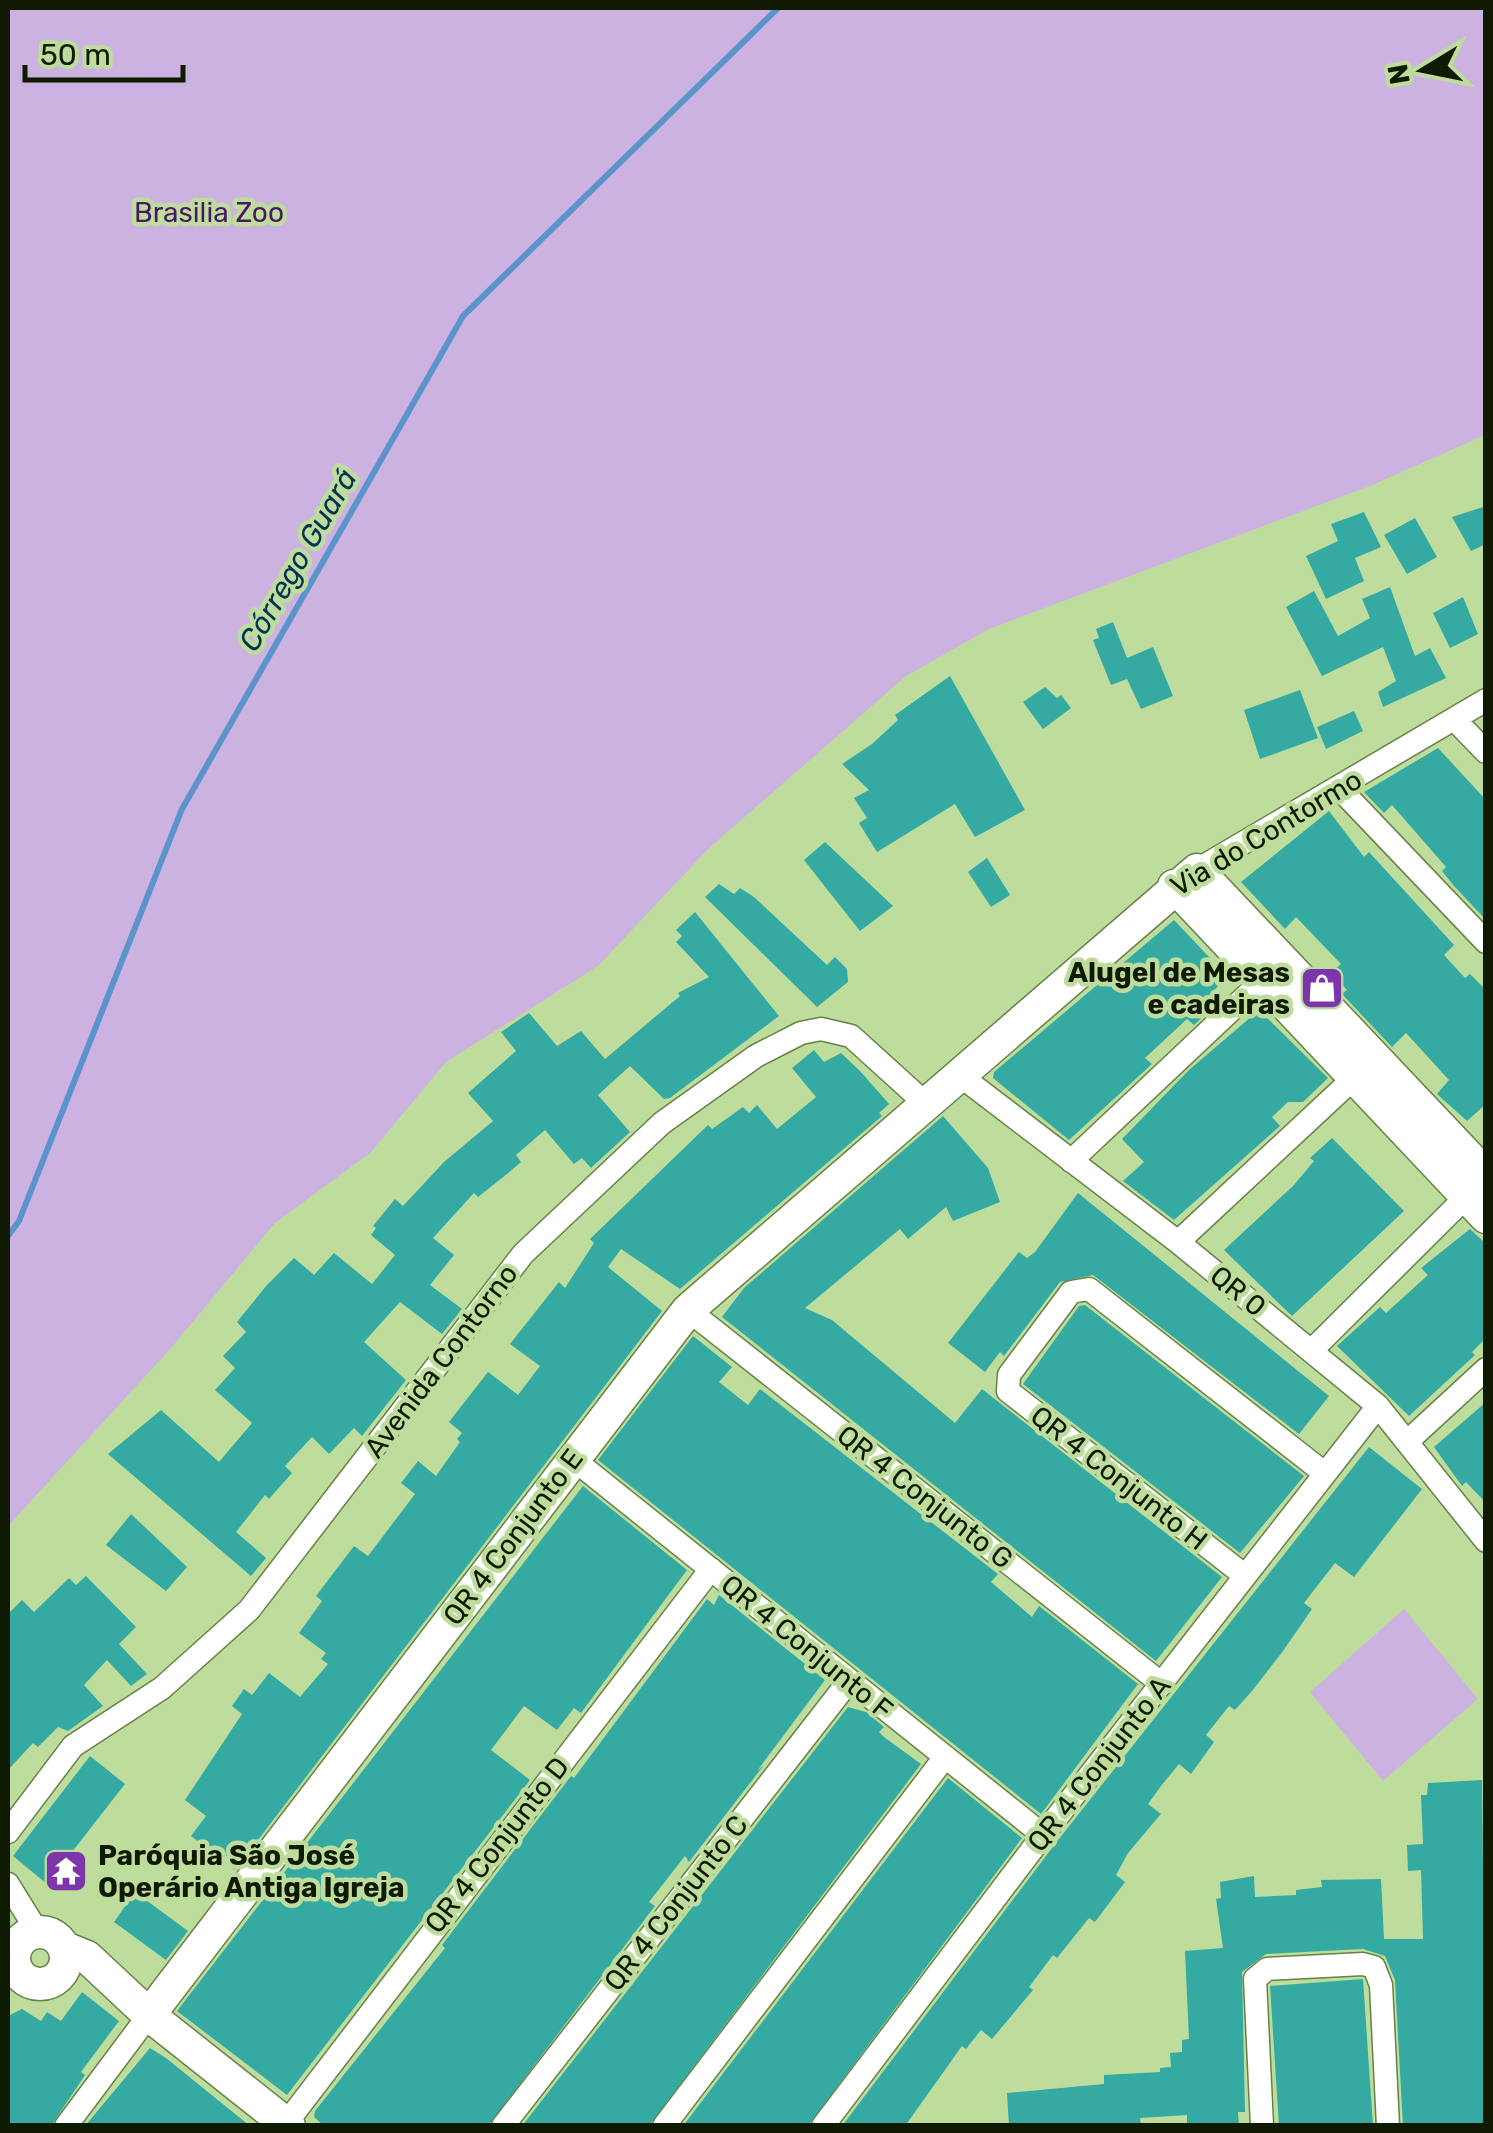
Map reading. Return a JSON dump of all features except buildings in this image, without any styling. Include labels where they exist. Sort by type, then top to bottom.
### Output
[{"type":"street","name":"Via do Contormo","points":[[926,1104],[1186,878],[1486,700]]},
{"type":"street","points":[[1454,719],[1486,752]]},
{"type":"street","points":[[1340,789],[1486,942]]},
{"type":"street","points":[[1186,878],[1262,980],[1354,1078],[1480,1182]]},
{"type":"street","points":[[1186,878],[1480,1182]]},
{"type":"street","points":[[1071,1162],[1262,980]]},
{"type":"street","name":"Avenida Contorno","points":[[8,1832],[73,1746],[162,1688],[249,1610],[522,1254],[662,1123],[756,1056],[821,1028],[851,1036],[926,1104]]},
{"type":"street","name":"QR 0","points":[[958,1074],[1178,1242],[1378,1406],[1486,1541]]},
{"type":"street","points":[[1178,1242],[1354,1078]]},
{"type":"street","name":"QR 4 Conjunto E","points":[[149,2015],[688,1310],[926,1104]]},
{"type":"street","points":[[1311,1351],[1480,1182]]},
{"type":"street","name":"QR 4 Conjunto H","points":[[1244,1575],[1008,1390],[1009,1375],[1071,1292],[1088,1289],[1323,1472]]},
{"type":"street","name":"QR 4 Conjunto G","points":[[688,1310],[1162,1684]]},
{"type":"street","points":[[1409,1440],[1486,1369]]},
{"type":"street","name":"QR 4 Conjunto A","points":[[823,2126],[1043,1835],[1378,1406]]},
{"type":"street","name":"QR 4 Conjunto F","points":[[572,1459],[1043,1835]]},
{"type":"street","name":"QR 4 Conjunto D","points":[[287,2125],[711,1569]]},
{"type":"street","name":"QR 4 Conjunto C","points":[[503,2126],[849,1681]]},
{"type":"street","points":[[664,2126],[945,1757]]},
{"type":"street","points":[[8,1884],[42,1966]]},
{"type":"street","points":[[11,1958],[26,1934],[42,1966],[118,1986],[287,2125]]},
{"type":"street","points":[[1262,2126],[1255,1979],[1267,1970],[1362,1964],[1374,1967],[1380,1985],[1388,2126]]},
{"type":"street","points":[[66,2126],[149,2015]]},
{"type":"green space","name":"Brasilia Zoo","points":[[8,8],[1485,8],[1485,435],[1370,486],[989,629],[906,676],[708,849],[598,966],[446,1062],[370,1153],[275,1223],[172,1347],[8,1526]]},
{"type":"green space","points":[[1404,1609],[1478,1699],[1383,1781],[1310,1692]]},
{"type":"waterway","name":"Córrego Guará","points":[[8,1236],[19,1221],[182,809],[463,316],[778,8]]},
{"type":"place","name":"Alugel de Mesas e cadeiras","points":[[1322,988]]},
{"type":"place","name":"Paróquia São José Operário Antiga Igreja","points":[[66,1871]]}]
